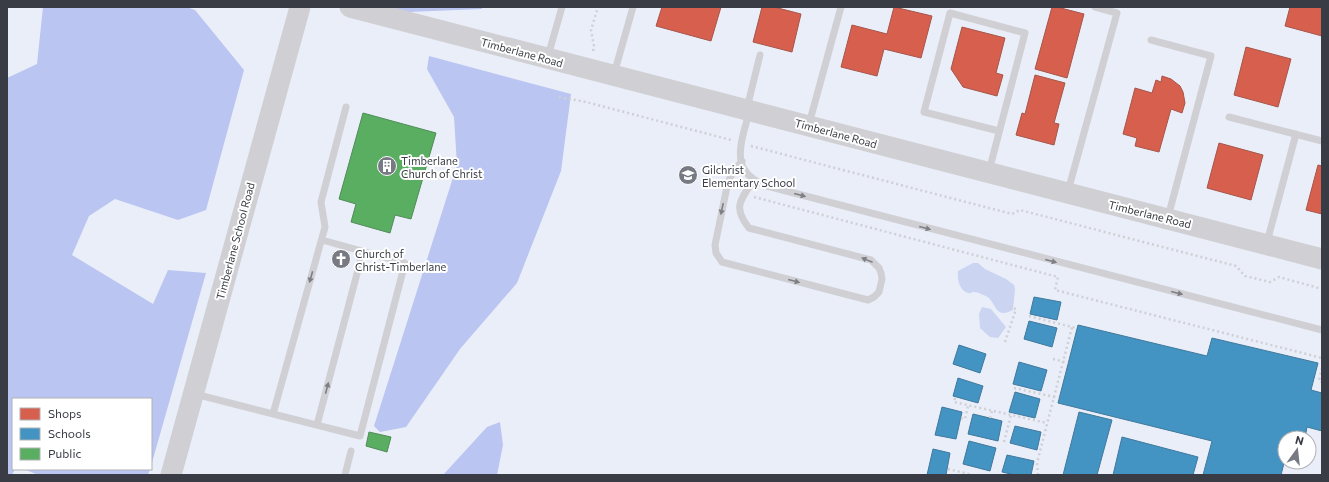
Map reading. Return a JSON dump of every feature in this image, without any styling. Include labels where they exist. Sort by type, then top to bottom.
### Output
[{"type":"street","name":"Timberlane School Road","points":[[171,475],[300,7]]},
{"type":"street","name":"Timberlane Road","points":[[350,7],[1322,259]]},
{"type":"lane","points":[[548,59],[562,7]]},
{"type":"lane","points":[[614,76],[633,7]]},
{"type":"lane","points":[[808,126],[841,7]]},
{"type":"lane","points":[[1067,193],[1117,13],[1095,7]]},
{"type":"lane","points":[[988,173],[999,132],[1025,33],[950,13],[924,112],[999,132]]},
{"type":"lane","points":[[1151,40],[1211,56],[1167,219]]},
{"type":"lane","points":[[760,55],[740,152],[744,169],[754,180],[774,188],[1322,330]]},
{"type":"lane","points":[[273,414],[322,240],[325,227],[321,202],[346,107]]},
{"type":"lane","points":[[1230,117],[1322,141]]},
{"type":"lane","points":[[1266,244],[1296,134]]},
{"type":"lane","points":[[742,160],[734,170],[728,182],[715,245],[716,253],[722,262],[868,300],[879,292],[881,273],[871,260],[749,228],[742,218],[739,208],[742,197],[754,180]]},
{"type":"lane","points":[[193,394],[360,436],[405,263],[322,240]]},
{"type":"lane","points":[[317,425],[363,251]]},
{"type":"lane","points":[[345,475],[352,451]]},
{"type":"path","points":[[588,69],[594,46],[591,30],[598,7]]},
{"type":"path","points":[[559,97],[586,102],[1012,214],[1020,210],[1236,266],[1245,276],[1270,282],[1279,277],[1322,289]]},
{"type":"path","points":[[728,146],[730,140]]},
{"type":"path","points":[[746,192],[758,198],[1058,277],[1055,290],[1322,358]]},
{"type":"path","points":[[1005,342],[1016,309],[1006,306]]},
{"type":"path","points":[[1030,316],[1076,328]]},
{"type":"path","points":[[1038,475],[1037,463],[1072,327]]},
{"type":"path","points":[[1053,359],[1068,363]]},
{"type":"path","points":[[1322,368],[1319,380],[1322,382]]},
{"type":"path","points":[[1014,388],[1059,398]]},
{"type":"path","points":[[955,398],[954,402],[968,406],[1047,423]]},
{"type":"path","points":[[961,418],[965,419],[968,406]]},
{"type":"path","points":[[990,418],[992,411]]},
{"type":"path","points":[[1004,442],[1011,415]]},
{"type":"path","points":[[948,469],[973,475]]},
{"type":"shaded area","points":[[43,7],[186,7],[195,10],[244,70],[206,210],[178,220],[115,199],[89,216],[72,255],[153,304],[168,270],[206,273],[152,462],[152,398],[12,398],[12,470],[14,470],[12,475],[7,475],[7,78],[37,64]]},
{"type":"shaded area","points":[[388,7],[482,7],[482,9],[408,12]]},
{"type":"shaded area","points":[[429,56],[571,94],[561,171],[517,283],[460,349],[406,427],[380,432],[374,426],[457,165],[454,117],[427,69]]},
{"type":"shaded area","points":[[973,263],[978,263],[985,269],[1006,279],[1014,285],[1013,310],[1007,313],[999,312],[990,299],[986,296],[976,292],[968,293],[962,289],[958,281],[958,271]]},
{"type":"shaded area","points":[[982,307],[991,309],[1006,327],[998,338],[990,337],[980,328],[979,314]]},
{"type":"shaded area","points":[[500,422],[503,445],[497,475],[443,475],[487,427]]},
{"type":"shaded area","points":[[26,470],[150,470],[148,475],[38,475]]},
{"type":"building: Shops","points":[[662,7],[721,7],[711,41],[656,26]]},
{"type":"building: Shops","points":[[762,7],[774,7],[801,14],[792,52],[753,42]]},
{"type":"building: Shops","points":[[894,7],[932,16],[921,58],[884,49],[877,76],[841,67],[852,25],[887,34]]},
{"type":"building: Shops","points":[[1052,7],[1084,14],[1067,78],[1035,69]]},
{"type":"building: Shops","points":[[1290,7],[1322,7],[1322,36],[1285,26]]},
{"type":"building: Shops","points":[[962,27],[1005,38],[996,73],[1003,75],[997,96],[963,87],[951,69]]},
{"type":"building: Shops","points":[[1246,47],[1291,59],[1278,107],[1234,95]]},
{"type":"building: Shops","points":[[1035,75],[1065,83],[1054,123],[1059,124],[1054,145],[1016,135],[1022,113],[1025,114]]},
{"type":"building: Shops","points":[[1162,76],[1171,79],[1180,86],[1185,103],[1182,113],[1171,109],[1159,152],[1135,146],[1137,138],[1123,134],[1135,88],[1152,93],[1156,80],[1161,82]]},
{"type":"building: Shops","points":[[1219,143],[1263,155],[1251,200],[1207,188]]},
{"type":"building: Shops","points":[[1318,165],[1322,166],[1322,214],[1306,210]]},
{"type":"building: Schools","points":[[1034,297],[1061,302],[1057,320],[1030,314]]},
{"type":"building: Schools","points":[[1029,321],[1057,328],[1052,347],[1024,339]]},
{"type":"building: Schools","points":[[1078,325],[1207,356],[1212,338],[1318,363],[1311,390],[1322,393],[1322,431],[1307,427],[1306,430],[1277,430],[1277,470],[1282,470],[1281,475],[1203,475],[1212,441],[1058,403]]},
{"type":"building: Schools","points":[[959,345],[986,354],[980,373],[953,364]]},
{"type":"building: Schools","points":[[1019,362],[1047,370],[1041,391],[1013,384]]},
{"type":"building: Schools","points":[[958,378],[983,386],[978,403],[953,396]]},
{"type":"building: Schools","points":[[1015,392],[1040,399],[1035,418],[1009,412]]},
{"type":"building: Schools","points":[[942,407],[962,412],[956,439],[935,435]]},
{"type":"building: Schools","points":[[1079,412],[1112,420],[1097,475],[1063,475]]},
{"type":"building: Schools","points":[[973,414],[1002,421],[998,441],[968,434]]},
{"type":"building: Schools","points":[[1015,426],[1041,432],[1037,450],[1010,443]]},
{"type":"building: Schools","points":[[1122,437],[1198,457],[1193,475],[1113,475]]},
{"type":"building: Schools","points":[[969,441],[996,448],[990,471],[963,464]]},
{"type":"building: Schools","points":[[933,449],[950,453],[946,475],[927,475]]},
{"type":"building: Schools","points":[[1007,455],[1034,461],[1031,475],[1015,475],[1002,472]]},
{"type":"building: Public","name":"Timberlane Church of Christ","points":[[363,113],[436,133],[411,219],[395,215],[390,233],[351,222],[356,204],[339,199]]},
{"type":"building: Public","points":[[369,432],[391,437],[387,452],[366,446]]},
{"type":"place","name":"Timberlane Church of Christ","points":[[387,166]]},
{"type":"place","name":"Gilchrist Elementary School","points":[[688,175]]},
{"type":"place","name":"Church of Christ-Timberlane","points":[[341,259]]}]
